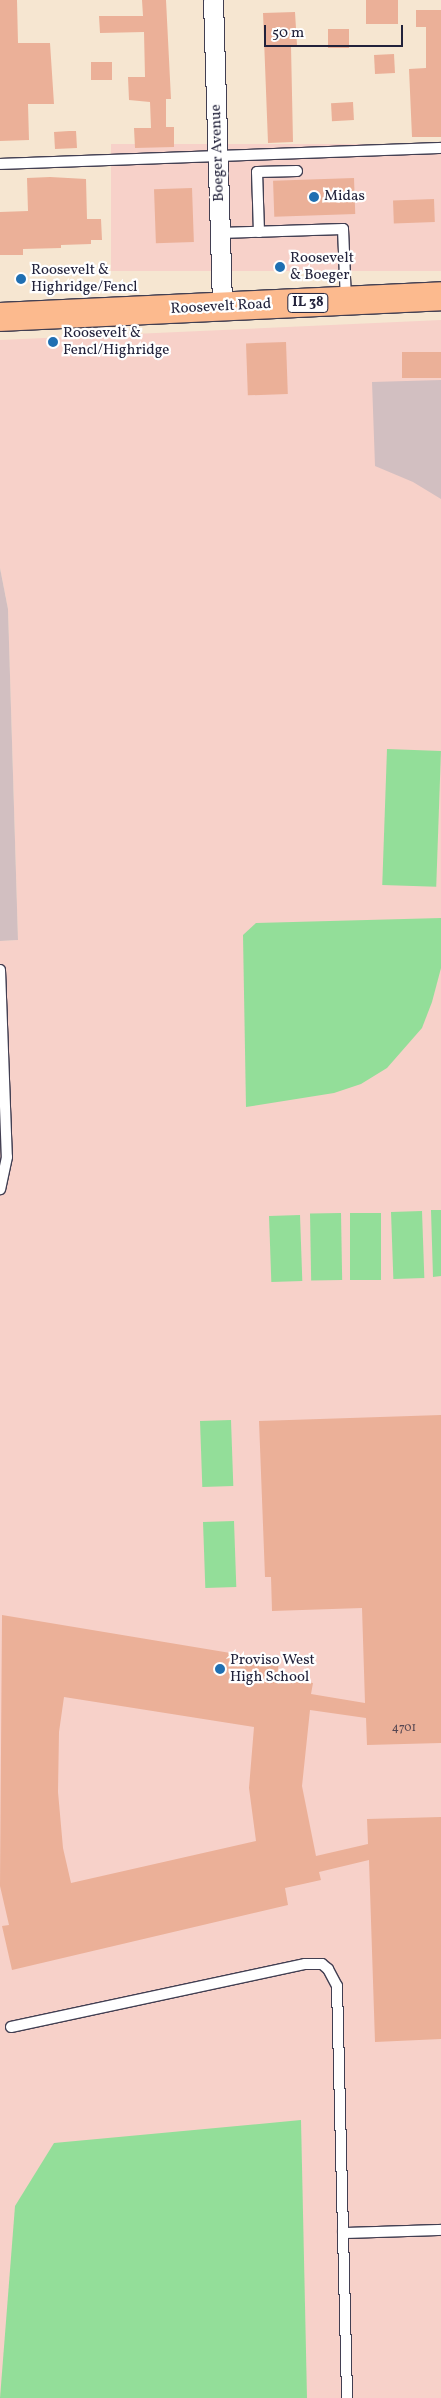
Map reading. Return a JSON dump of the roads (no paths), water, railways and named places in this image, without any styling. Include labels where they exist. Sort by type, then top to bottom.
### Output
[{"type":"main road","name":"Roosevelt Road","points":[[0,317],[441,296]]},
{"type":"street","name":"Boeger Avenue","points":[[213,0],[222,307]]},
{"type":"lane","points":[[0,164],[441,148]]},
{"type":"lane","points":[[259,232],[256,172],[297,171]]},
{"type":"lane","points":[[220,234],[343,229],[346,301]]},
{"type":"lane","points":[[0,970],[7,1157],[0,1189]]},
{"type":"lane","points":[[11,2027],[305,1964],[322,1964],[334,1976],[337,1986],[348,2398]]},
{"type":"lane","points":[[343,2233],[441,2230]]},
{"type":"place","name":"Midas","points":[[314,197]]},
{"type":"place","name":"Roosevelt & Boeger","points":[[280,267]]},
{"type":"place","name":"Roosevelt & Highridge/Fencl","points":[[21,279]]},
{"type":"place","name":"Roosevelt & Fencl/Highridge","points":[[53,342]]},
{"type":"place","name":"Proviso West High School","points":[[220,1669]]}]
